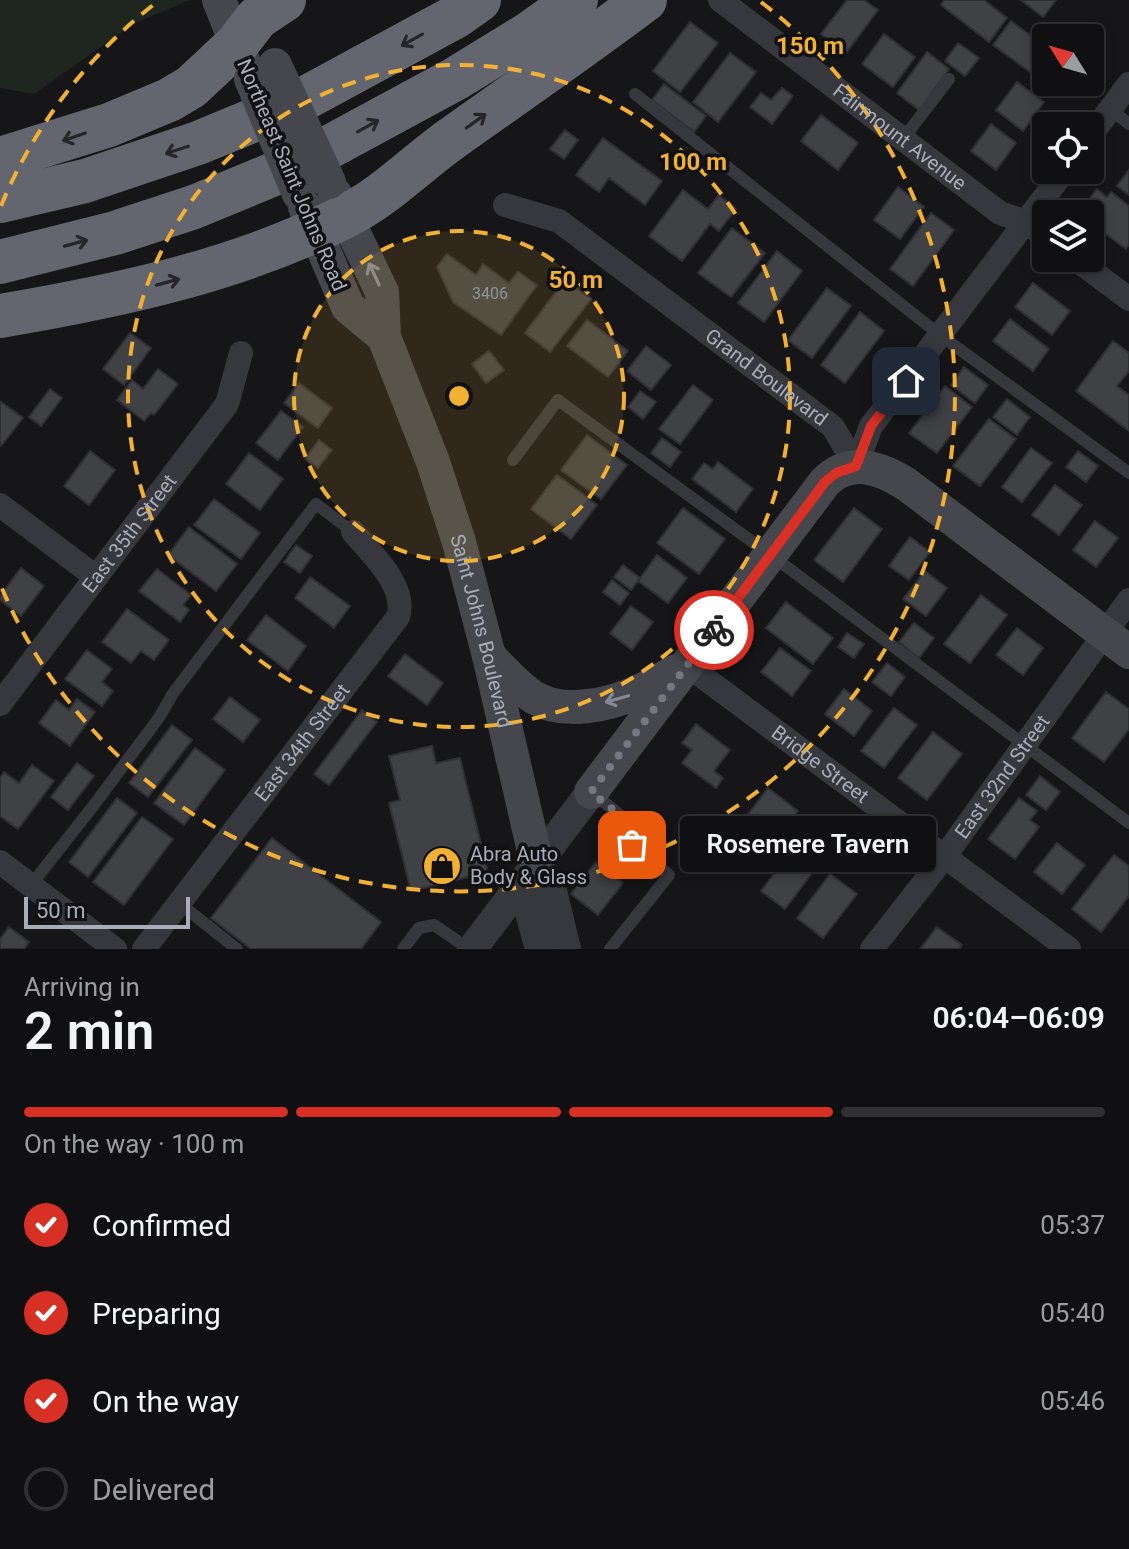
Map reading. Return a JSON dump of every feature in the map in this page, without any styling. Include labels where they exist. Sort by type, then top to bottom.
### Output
[{"type":"highway","points":[[0,201],[85,181],[184,148],[300,101],[455,17],[479,0]]},
{"type":"highway","points":[[0,262],[115,233],[194,207],[298,164],[455,79],[530,33],[576,0]]},
{"type":"highway","points":[[0,316],[118,295],[226,264],[322,205],[396,184],[431,154],[645,0]]},
{"type":"highway","points":[[0,159],[109,125],[169,100],[191,87],[253,29]]},
{"type":"main road","name":"Northeast Saint Johns Road","points":[[253,29],[322,205],[382,292],[384,337],[411,404]]},
{"type":"main road","name":"Saint Johns Boulevard","points":[[411,404],[459,542],[537,864]]},
{"type":"main road","points":[[591,792],[825,482],[836,473],[856,466],[881,472],[906,484],[1117,642]]},
{"type":"main road","points":[[489,656],[533,697],[562,706],[620,699],[687,665]]},
{"type":"street","name":"Fairmount Avenue","points":[[720,0],[1000,213],[1032,227]]},
{"type":"street","points":[[1120,116],[1129,84]]},
{"type":"street","name":"Grand Boulevard","points":[[505,205],[559,221],[833,427],[856,466]]},
{"type":"street","points":[[856,466],[871,426],[940,335],[1032,233]]},
{"type":"street","points":[[1093,272],[1129,299]]},
{"type":"street","name":"East 35th Street","points":[[3,693],[96,577],[227,404],[241,353]]},
{"type":"street","points":[[0,505],[96,577]]},
{"type":"street","name":"East 34th Street","points":[[144,949],[398,617],[401,607],[389,574],[353,532]]},
{"type":"street","name":"East 32nd Street","points":[[872,949],[1026,745],[1117,642],[1129,600]]},
{"type":"street","name":"Bridge Street","points":[[687,665],[1069,949]]},
{"type":"street","points":[[471,949],[591,792]]},
{"type":"street","points":[[0,862],[115,949]]},
{"type":"street","name":"Saint Johns Boulevard","points":[[537,864],[530,912],[556,943]]},
{"type":"street","points":[[556,943],[586,949]]},
{"type":"lane","points":[[903,139],[949,79]]},
{"type":"lane","points":[[635,94],[940,335],[1129,473]]},
{"type":"lane","points":[[513,460],[558,400],[1129,823]]},
{"type":"lane","points":[[31,885],[120,771],[174,692],[316,504],[353,532]]},
{"type":"lane","points":[[591,792],[621,816],[632,845],[669,875],[610,949]]},
{"type":"lane","points":[[179,903],[237,949]]},
{"type":"lane","points":[[403,949],[419,928],[434,925],[471,949]]},
{"type":"shaded area","points":[[0,0],[190,0],[135,23],[34,94],[0,88]]},
{"type":"building","points":[[847,0],[864,0],[878,10],[846,53],[821,34]]},
{"type":"building","points":[[944,0],[984,0],[1007,18],[989,42],[941,5]]},
{"type":"building","points":[[1021,0],[1056,0],[1043,17]]},
{"type":"building","points":[[1011,21],[1032,37],[1032,73],[993,45]]},
{"type":"building","points":[[690,22],[718,43],[680,92],[653,71]]},
{"type":"building","points":[[884,34],[915,57],[893,87],[862,64]]},
{"type":"building","points":[[958,43],[979,58],[965,76],[945,61]]},
{"type":"building","points":[[927,52],[949,69],[919,110],[897,93]]},
{"type":"building","points":[[730,53],[756,72],[718,122],[693,102]]},
{"type":"building","points":[[1017,82],[1044,102],[1037,112],[1032,112],[1032,119],[1023,131],[996,110]]},
{"type":"building","points":[[664,84],[706,116],[694,132],[652,100]]},
{"type":"building","points":[[782,88],[793,96],[772,124],[750,107],[761,93],[771,100]]},
{"type":"building","points":[[821,115],[858,143],[838,170],[801,141]]},
{"type":"building","points":[[991,124],[1016,143],[996,170],[971,151]]},
{"type":"building","points":[[565,130],[578,140],[564,159],[550,149]]},
{"type":"building","points":[[603,138],[662,181],[645,205],[609,178],[599,192],[576,175]]},
{"type":"building","points":[[1129,170],[1129,195],[1117,186]]},
{"type":"building","points":[[898,187],[924,207],[900,239],[874,220]]},
{"type":"building","points":[[1097,189],[1107,197],[1111,192],[1129,206],[1129,244],[1126,249],[1104,232],[1104,200],[1088,200]]},
{"type":"building","points":[[683,190],[708,209],[719,195],[736,209],[719,231],[710,224],[682,261],[649,236]]},
{"type":"building","points":[[931,213],[954,230],[913,286],[890,269]]},
{"type":"building","points":[[732,228],[765,253],[731,297],[698,273]]},
{"type":"building","points":[[777,251],[802,271],[764,322],[738,303]]},
{"type":"building","points":[[447,254],[476,275],[483,264],[509,283],[518,272],[537,285],[501,335],[453,302],[437,267]]},
{"type":"building","points":[[565,280],[591,299],[550,352],[525,333]]},
{"type":"building","points":[[1033,283],[1070,311],[1052,335],[1015,307]]},
{"type":"building","points":[[827,288],[851,306],[812,358],[788,340]]},
{"type":"building","points":[[860,312],[884,331],[845,383],[821,365]]},
{"type":"building","points":[[1010,319],[1049,349],[1033,371],[993,341]]},
{"type":"building","points":[[587,320],[628,351],[608,377],[567,346]]},
{"type":"building","points":[[130,333],[151,348],[124,385],[103,369]]},
{"type":"building","points":[[1113,341],[1129,353],[1129,371],[1117,386],[1129,395],[1129,431],[1076,391]]},
{"type":"building","points":[[646,346],[671,365],[651,390],[627,371]]},
{"type":"building","points":[[489,351],[504,370],[486,383],[472,364]]},
{"type":"building","points":[[964,367],[988,385],[975,403],[951,385]]},
{"type":"building","points":[[158,369],[178,384],[154,415],[151,413],[144,421],[117,400],[132,380],[143,389]]},
{"type":"building","points":[[299,383],[332,408],[318,428],[284,403]]},
{"type":"building","points":[[693,385],[713,400],[680,444],[659,429]]},
{"type":"building","points":[[945,386],[972,407],[937,453],[909,433]]},
{"type":"building","points":[[50,389],[62,398],[41,426],[29,417]]},
{"type":"building","points":[[640,391],[656,402],[643,419],[628,407]]},
{"type":"building","points":[[1007,399],[1030,417],[1017,435],[993,417]]},
{"type":"building","points":[[0,401],[23,418],[1,446],[0,445]]},
{"type":"building","points":[[281,411],[303,427],[278,460],[256,443]]},
{"type":"building","points":[[989,419],[1016,439],[980,486],[953,466]]},
{"type":"building","points":[[587,435],[627,465],[601,499],[561,470]]},
{"type":"building","points":[[662,438],[681,452],[670,467],[651,453]]},
{"type":"building","points":[[319,440],[332,450],[318,468],[305,459]]},
{"type":"building","points":[[1031,448],[1052,463],[1022,502],[1002,487]]},
{"type":"building","points":[[90,451],[115,470],[89,505],[64,486]]},
{"type":"building","points":[[1078,451],[1098,466],[1086,482],[1066,467]]},
{"type":"building","points":[[249,453],[283,479],[260,510],[226,484]]},
{"type":"building","points":[[718,462],[753,489],[736,512],[692,479],[704,463],[713,469]]},
{"type":"building","points":[[557,475],[597,505],[571,539],[531,509]]},
{"type":"building","points":[[1055,485],[1082,505],[1059,535],[1032,515]]},
{"type":"building","points":[[214,499],[260,533],[241,559],[194,525]]},
{"type":"building","points":[[683,508],[725,539],[699,574],[657,543]]},
{"type":"building","points":[[854,508],[882,529],[843,582],[814,560]]},
{"type":"building","points":[[1095,521],[1118,538],[1096,567],[1073,550]]},
{"type":"building","points":[[189,527],[237,564],[216,591],[168,555]]},
{"type":"building","points":[[910,537],[930,552],[909,580],[889,566]]},
{"type":"building","points":[[296,545],[312,556],[300,573],[284,562]]},
{"type":"building","points":[[657,555],[687,578],[668,603],[638,581]]},
{"type":"building","points":[[623,565],[640,578],[631,590],[614,577]]},
{"type":"building","points":[[21,568],[44,586],[21,616],[0,600],[0,596]]},
{"type":"building","points":[[157,569],[191,595],[183,605],[189,610],[180,622],[139,591]]},
{"type":"building","points":[[925,571],[947,588],[926,616],[903,599]]},
{"type":"building","points":[[310,577],[350,606],[334,628],[295,598]]},
{"type":"building","points":[[612,580],[629,593],[620,605],[603,592]]},
{"type":"building","points":[[981,595],[1007,615],[970,663],[944,644]]},
{"type":"building","points":[[786,602],[833,638],[813,664],[766,628]]},
{"type":"building","points":[[631,606],[653,622],[632,650],[610,633]]},
{"type":"building","points":[[127,609],[169,640],[154,660],[141,651],[131,663],[102,642]]},
{"type":"building","points":[[266,615],[306,646],[288,671],[247,640]]},
{"type":"building","points":[[914,623],[934,638],[919,658],[899,642]]},
{"type":"building","points":[[1017,628],[1043,648],[1023,675],[996,655]]},
{"type":"building","points":[[847,633],[864,644],[854,658],[838,647]]},
{"type":"building","points":[[780,648],[811,671],[792,696],[761,672]]},
{"type":"building","points":[[87,650],[112,669],[102,682],[113,691],[102,706],[65,679]]},
{"type":"building","points":[[405,654],[443,683],[427,705],[388,676]]},
{"type":"building","points":[[887,663],[905,677],[891,696],[872,682]]},
{"type":"building","points":[[844,689],[872,711],[854,736],[825,714]]},
{"type":"building","points":[[1106,692],[1129,709],[1129,729],[1104,762],[1072,738]]},
{"type":"building","points":[[230,697],[260,720],[243,742],[213,719]]},
{"type":"building","points":[[77,699],[95,712],[70,746],[39,723],[56,700],[69,710]]},
{"type":"building","points":[[894,708],[917,725],[884,768],[861,751]]},
{"type":"building","points":[[362,710],[377,722],[329,785],[314,774]]},
{"type":"building","points":[[696,724],[730,750],[714,771],[723,778],[716,788],[682,763],[692,750],[682,743]]},
{"type":"building","points":[[172,725],[192,740],[148,797],[129,783]]},
{"type":"building","points":[[933,732],[962,754],[927,800],[898,778]]},
{"type":"building","points":[[432,746],[436,763],[460,758],[488,872],[411,891],[389,803],[400,800],[389,756]]},
{"type":"building","points":[[195,748],[225,770],[184,825],[154,803]]},
{"type":"building","points":[[77,763],[94,776],[68,810],[51,797]]},
{"type":"building","points":[[32,765],[54,781],[18,829],[0,816],[0,778],[4,772],[19,783]]},
{"type":"building","points":[[1040,776],[1060,792],[1046,810],[1026,795]]},
{"type":"building","points":[[768,788],[798,811],[763,857],[733,834]]},
{"type":"building","points":[[117,798],[137,813],[88,877],[69,862]]},
{"type":"building","points":[[1019,798],[1037,811],[1030,820],[1039,827],[1015,859],[988,839]]},
{"type":"building","points":[[142,817],[173,839],[124,905],[93,882]]},
{"type":"building","points":[[272,838],[381,922],[361,949],[251,949],[211,918]]},
{"type":"building","points":[[1057,843],[1085,865],[1062,894],[1034,872]]},
{"type":"building","points":[[794,847],[818,865],[785,909],[761,891]]},
{"type":"building","points":[[1114,855],[1129,866],[1129,896],[1101,932],[1072,909]]},
{"type":"building","points":[[596,862],[623,883],[598,915],[571,894]]},
{"type":"building","points":[[830,874],[857,894],[823,938],[797,918]]},
{"type":"building","points":[[9,927],[29,942],[24,949],[0,949],[0,939]]},
{"type":"building","points":[[937,927],[962,945],[959,949],[920,949]]},
{"type":"way so far","points":[[632,845],[621,816],[591,792],[714,630]]},
{"type":"place","name":"Rosemere Tavern","points":[[632,845]]},
{"type":"place","name":"Abra Auto Body & Glass","points":[[442,866]]},
{"type":"route","points":[[714,630],[825,482],[836,473],[856,466],[871,426],[906,381]]}]
